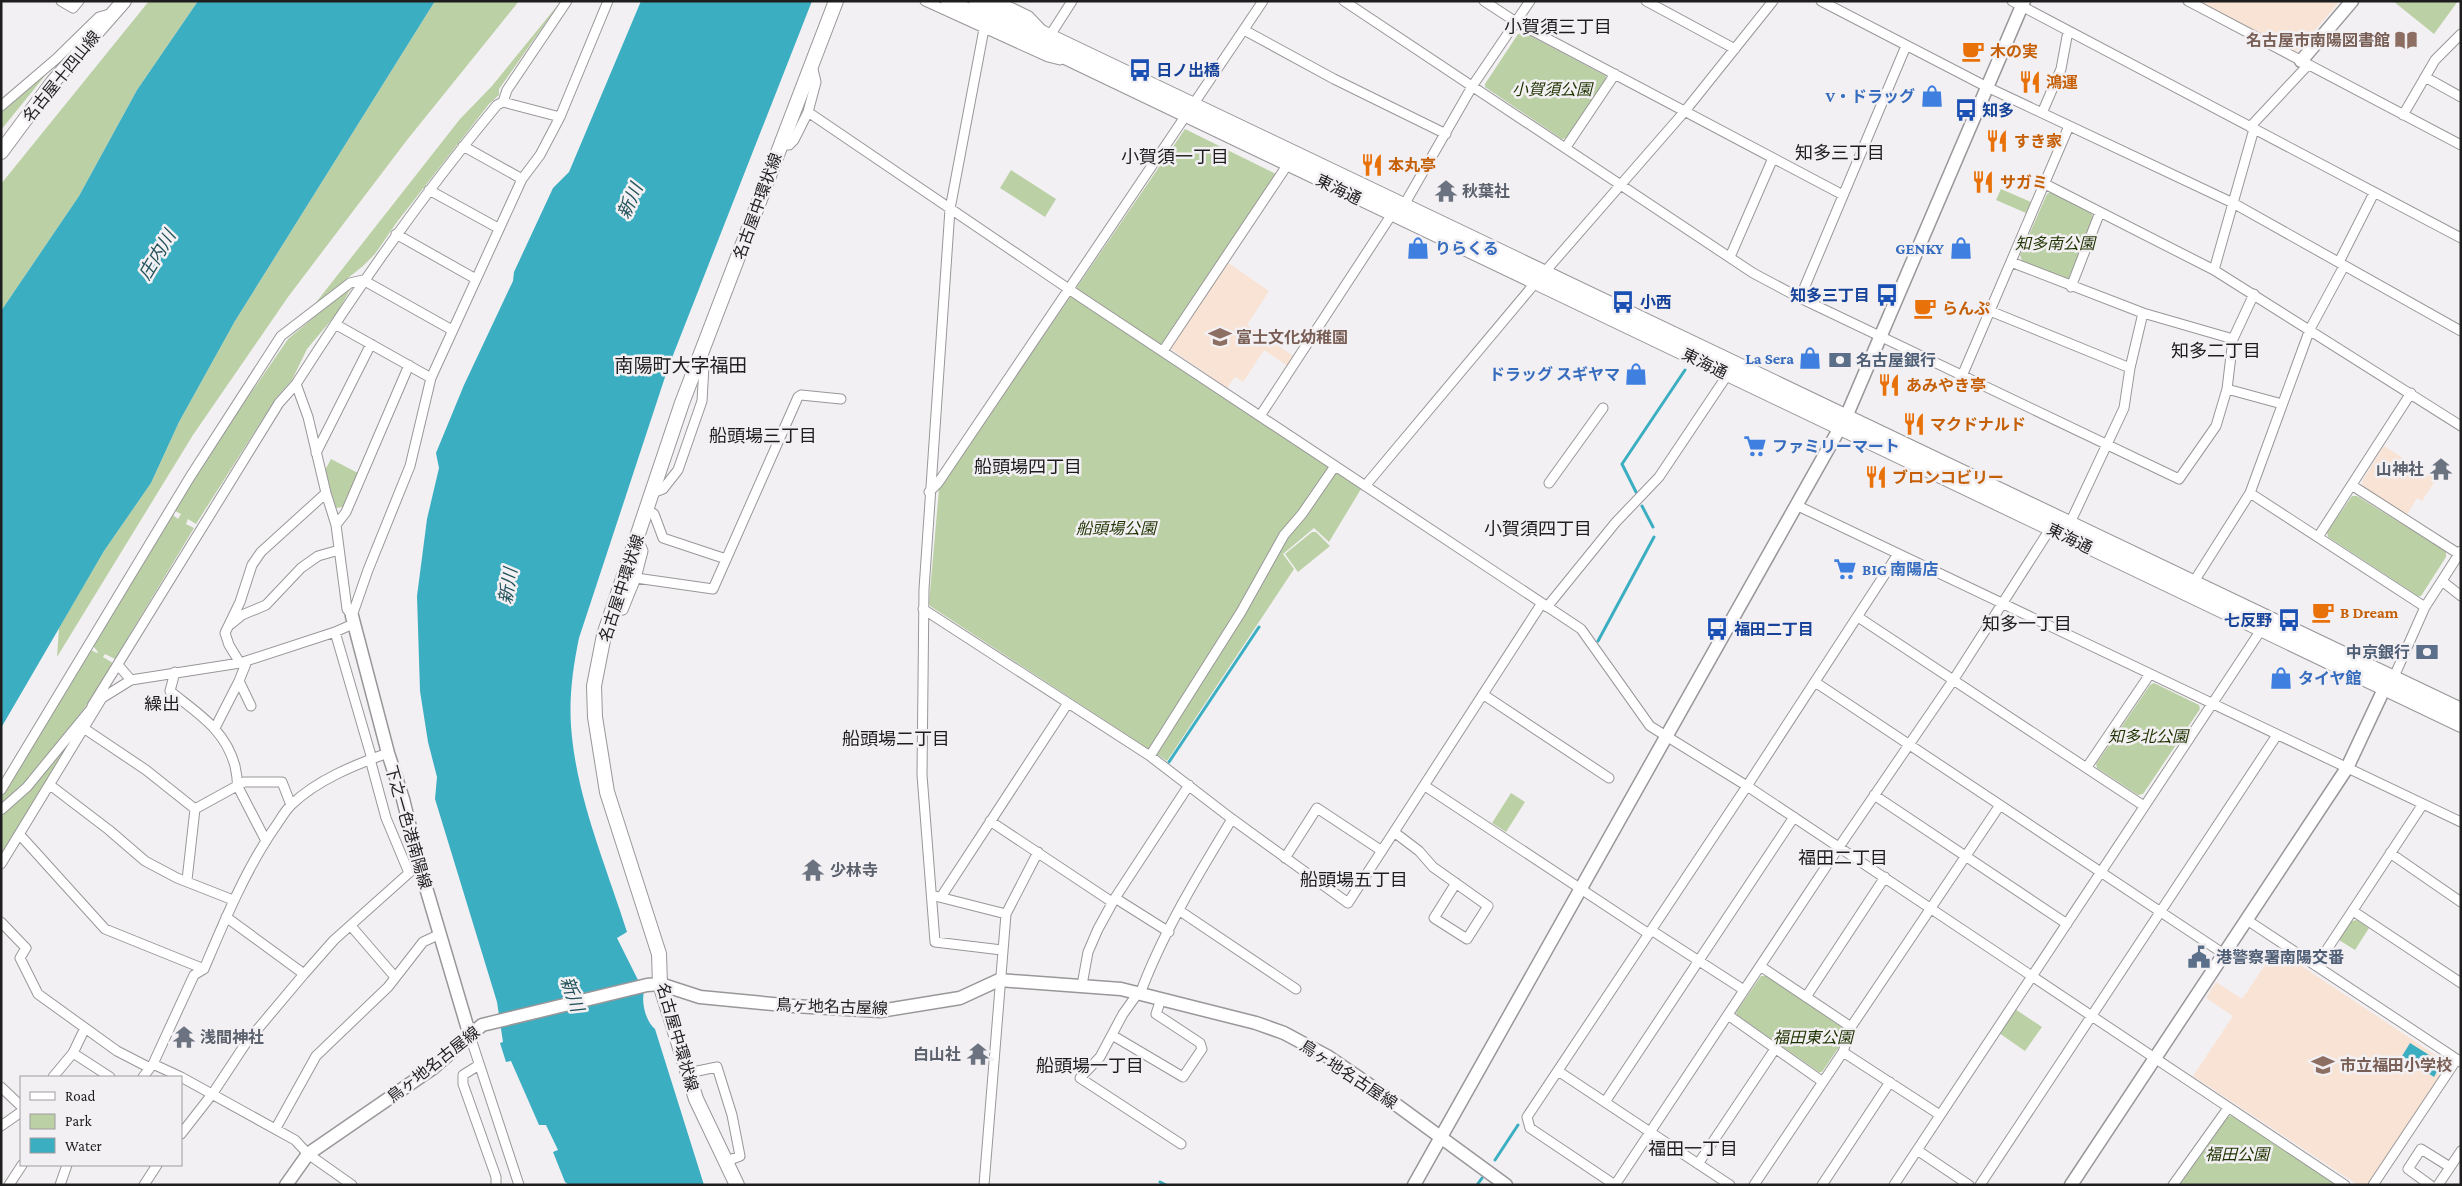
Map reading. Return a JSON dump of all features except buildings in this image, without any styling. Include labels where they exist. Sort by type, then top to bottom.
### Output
[{"type":"main road","name":"名古屋十四山線","points":[[1,152],[53,82],[124,1]]},
{"type":"main road","name":"名古屋中環状線","points":[[737,1185],[696,1099],[688,1073],[653,984],[659,954],[607,792],[595,717],[594,686],[596,670],[612,613],[697,363],[836,1]]},
{"type":"main road","name":"東海通","points":[[948,1],[1078,64],[1191,110],[1404,205],[1728,374],[1843,422],[2070,523],[2193,583],[2389,684],[2461,725]]},
{"type":"main road","name":"東海通","points":[[976,1],[1191,110],[1288,164],[1392,214],[1541,278],[1843,422],[2050,529],[2261,630],[2389,684],[2461,710]]},
{"type":"street","points":[[61,1],[73,8],[79,1]]},
{"type":"street","points":[[503,102],[507,90],[567,1]]},
{"type":"street","points":[[92,706],[131,680],[243,662],[335,632],[353,620],[368,570],[410,466],[431,378],[474,278],[522,179],[540,155],[560,117],[608,1]]},
{"type":"street","points":[[925,1],[1048,57],[1078,64]]},
{"type":"street","points":[[998,1],[1029,16],[1049,37],[1072,1]]},
{"type":"street","points":[[929,492],[938,483],[1263,1]]},
{"type":"street","points":[[1344,1],[1753,273],[1880,337],[2179,479],[2216,426],[2227,389],[2233,340],[2254,294]]},
{"type":"street","points":[[1484,1],[1516,22],[1843,195]]},
{"type":"street","points":[[1404,205],[1473,85],[1530,1]]},
{"type":"street","points":[[1646,1],[1735,48]]},
{"type":"street","points":[[1365,486],[1684,111],[1773,1]]},
{"type":"street","points":[[1821,1],[1987,87],[2233,203],[2461,332]]},
{"type":"street","points":[[2188,1],[2461,146]]},
{"type":"street","points":[[2214,270],[2252,128],[2352,1]]},
{"type":"street","points":[[1414,1185],[1843,422],[1987,87],[2019,3],[2068,31],[2461,238]]},
{"type":"street","points":[[1,106],[56,59],[99,17],[113,13]]},
{"type":"street","points":[[984,29],[950,209],[929,492],[923,609],[922,775],[935,942],[1002,950]]},
{"type":"street","points":[[1244,30],[1334,79],[1446,134]]},
{"type":"street","points":[[2042,113],[2061,69],[2068,31]]},
{"type":"street","points":[[2403,115],[2435,60],[2461,34]]},
{"type":"street","points":[[1800,298],[1906,46]]},
{"type":"street","points":[[779,146],[789,145],[794,140],[808,112],[816,82],[812,62]]},
{"type":"street","points":[[1566,148],[1615,74]]},
{"type":"street","points":[[2425,77],[2461,97]]},
{"type":"street","points":[[1,810],[27,787],[92,706],[279,402],[296,384],[363,280],[463,146],[497,105],[503,102],[560,117]]},
{"type":"street","points":[[808,112],[1069,289],[1581,629],[1650,726],[1748,786],[2345,1185]]},
{"type":"street","points":[[1962,376],[2069,126]]},
{"type":"street","points":[[463,146],[522,179]]},
{"type":"street","points":[[1730,257],[1773,158]]},
{"type":"street","points":[[1163,351],[1288,164]]},
{"type":"street","points":[[2045,184],[2214,270],[2461,426]]},
{"type":"street","points":[[429,190],[498,228]]},
{"type":"street","points":[[2193,583],[2250,493],[2310,329],[2374,193]]},
{"type":"street","points":[[2072,287],[2100,212]]},
{"type":"street","points":[[1260,416],[1392,214]]},
{"type":"street","points":[[396,234],[474,278]]},
{"type":"street","points":[[2011,262],[2143,313],[2233,340]]},
{"type":"street","points":[[1,790],[195,469],[282,336],[350,282],[363,280],[452,330]]},
{"type":"street","points":[[1990,310],[2130,368]]},
{"type":"street","points":[[2070,523],[2124,408],[2130,368],[2143,313]]},
{"type":"street","points":[[335,324],[431,378]]},
{"type":"street","points":[[316,453],[371,344]]},
{"type":"street","points":[[336,525],[346,512],[409,365]]},
{"type":"street","points":[[923,609],[1150,756],[1348,904],[1545,605],[1616,522],[1659,477],[1728,374]]},
{"type":"street","points":[[296,384],[308,417],[326,493],[336,525],[347,609],[353,620]]},
{"type":"street","points":[[2227,389],[2282,404]]},
{"type":"street","points":[[2318,537],[2353,486],[2411,393]]},
{"type":"street","points":[[636,578],[712,589],[798,397],[801,395],[841,399]]},
{"type":"street","points":[[1549,484],[1604,408]]},
{"type":"street","points":[[1150,756],[1241,612],[1284,536],[1302,514],[1335,466]]},
{"type":"street","points":[[2070,1185],[2347,768],[2425,607],[2460,552],[2353,486]]},
{"type":"street","points":[[243,662],[229,645],[225,633],[240,602],[252,565],[261,552],[326,493]]},
{"type":"street","points":[[2250,493],[2425,607]]},
{"type":"street","points":[[1796,505],[2461,822]]},
{"type":"street","points":[[646,509],[654,514],[663,538],[726,559]]},
{"type":"street","points":[[1898,554],[1748,786],[1527,1117],[1530,1128],[1615,1185],[1839,847],[1954,679],[2050,529]]},
{"type":"street","points":[[612,613],[622,610],[636,578],[643,551],[637,536]]},
{"type":"street","points":[[227,628],[242,615],[266,605],[301,568],[318,556],[339,550]]},
{"type":"street","points":[[2442,580],[2461,596]]},
{"type":"street","points":[[1858,617],[2144,806]]},
{"type":"street","name":"下之一色港南陽線","points":[[353,620],[388,753],[403,799],[470,1036]]},
{"type":"street","points":[[1894,1185],[2261,630]]},
{"type":"street","points":[[335,632],[386,818],[409,873]]},
{"type":"street","points":[[215,728],[239,681],[243,662]]},
{"type":"street","points":[[118,665],[131,680]]},
{"type":"street","points":[[175,672],[170,691],[222,735],[231,751],[238,779],[237,785],[266,840]]},
{"type":"street","points":[[2087,767],[2150,674]]},
{"type":"street","points":[[239,681],[251,706]]},
{"type":"street","points":[[1815,682],[2224,954]]},
{"type":"street","points":[[1484,695],[1609,778]]},
{"type":"street","points":[[1,864],[85,729],[102,698]]},
{"type":"street","points":[[940,897],[1068,703]]},
{"type":"street","points":[[85,729],[146,770],[195,808]]},
{"type":"street","points":[[1980,1185],[2162,913],[2277,735]]},
{"type":"street","points":[[144,1076],[152,1066],[194,975],[204,969],[233,900],[266,840],[291,805],[311,788],[371,759],[388,753]]},
{"type":"street","points":[[195,808],[244,782],[282,782],[291,805]]},
{"type":"street","points":[[50,785],[109,830],[145,861],[176,878],[187,880],[233,900]]},
{"type":"street","points":[[1082,985],[1088,952],[1113,900],[1188,785]]},
{"type":"street","points":[[1425,786],[1549,867],[1580,890],[1744,990]]},
{"type":"street","points":[[1874,796],[2067,924]]},
{"type":"street","points":[[2316,966],[2423,804]]},
{"type":"street","points":[[1754,1185],[1843,1052],[1851,1027],[2000,805]]},
{"type":"street","points":[[187,880],[195,808]]},
{"type":"street","points":[[1285,858],[1318,808],[1382,851]]},
{"type":"street","points":[[1605,1102],[1794,817]]},
{"type":"street","points":[[1181,1144],[1080,1078],[1100,1057],[1123,1014],[1139,993],[1205,863],[1232,819]]},
{"type":"street","points":[[990,821],[1113,900],[1169,932]]},
{"type":"street","points":[[1394,832],[1419,851],[1433,867],[1456,883],[1488,906],[1466,938],[1434,918],[1456,883]]},
{"type":"street","points":[[20,835],[105,929],[204,969]]},
{"type":"street","points":[[984,1185],[999,980],[1006,914],[1038,852]]},
{"type":"street","points":[[2390,853],[2461,902]]},
{"type":"street","points":[[182,1133],[213,1093],[246,1043],[334,940],[420,864]]},
{"type":"street","points":[[1806,997],[1885,877]]},
{"type":"street","points":[[930,896],[1006,914]]},
{"type":"street","points":[[1180,911],[1296,989]]},
{"type":"street","points":[[2353,911],[2461,983]]},
{"type":"street","points":[[226,917],[304,974]]},
{"type":"street","points":[[2246,920],[2459,1060],[2373,1185]]},
{"type":"street","points":[[1,922],[26,948],[20,958],[38,994],[117,1051],[178,1076]]},
{"type":"street","points":[[350,926],[396,977]]},
{"type":"street","points":[[276,1128],[316,1056],[396,977],[423,942],[440,934]]},
{"type":"street","points":[[1760,966],[1851,1027]]},
{"type":"street","name":"鳥ヶ地名古屋線","points":[[286,1185],[308,1154],[433,1068],[482,1025],[653,984],[700,996],[794,1006],[880,1011],[960,998],[999,980],[1082,985],[1139,993],[1256,1023],[1284,1033],[1327,1056],[1506,1185]]},
{"type":"street","points":[[1112,1035],[1183,1077],[1202,1049],[1200,1043],[1156,1014],[1160,999]]},
{"type":"street","points":[[1728,1015],[1823,1082]]},
{"type":"street","points":[[54,1076],[73,1053],[85,1028]]},
{"type":"street","points":[[470,1036],[519,1185]]},
{"type":"street","points":[[1698,1164],[1775,1049]]},
{"type":"street","points":[[1843,1052],[1940,1115]]},
{"type":"street","points":[[73,1053],[108,1076]]},
{"type":"street","points":[[479,1065],[463,1075],[462,1084],[496,1177],[496,1185]]},
{"type":"street","points":[[688,1073],[717,1067],[732,1116],[740,1156],[727,1162]]},
{"type":"street","points":[[1558,1071],[1730,1185]]},
{"type":"street","points":[[182,1078],[295,1140],[308,1154],[352,1185]]},
{"type":"street","points":[[1822,1185],[1890,1082]]},
{"type":"street","points":[[1,1087],[20,1105]]},
{"type":"street","points":[[2173,1185],[2228,1108]]},
{"type":"street","points":[[1,1126],[20,1113]]},
{"type":"street","points":[[2430,1185],[2408,1169],[2421,1149],[2450,1167]]},
{"type":"street","points":[[1917,1150],[1969,1185]]},
{"type":"street","points":[[2438,1185],[2460,1153]]},
{"type":"street","points":[[8,1185],[21,1166]]},
{"type":"street","points":[[60,1185],[67,1166]]},
{"type":"street","points":[[144,1185],[156,1166]]},
{"type":"shaded area","points":[[2194,1],[2340,1],[2298,50],[2291,53]]},
{"type":"shaded area","name":"富士文化幼稚園","points":[[1227,262],[1269,291],[1247,325],[1295,357],[1289,367],[1264,350],[1243,382],[1235,377],[1227,388],[1169,348]]},
{"type":"shaded area","points":[[2384,446],[2436,479],[2422,501],[2417,498],[2407,515],[2363,487],[2362,481]]},
{"type":"shaded area","name":"市立福田小学校","points":[[2276,949],[2446,1062],[2447,1067],[2369,1185],[2358,1185],[2193,1076],[2233,1016],[2206,998],[2216,982],[2242,999]]},
{"type":"green space","points":[[149,1],[198,1],[137,90],[79,196],[1,311],[1,184]]},
{"type":"green space","points":[[435,1],[519,1],[407,140],[288,297],[193,435],[57,657],[59,628],[104,551],[151,483],[179,422],[235,321]]},
{"type":"green space","points":[[561,1],[499,89],[499,95],[489,104],[397,222],[375,254],[363,266],[314,305],[460,119],[492,86]]},
{"type":"green space","points":[[2393,1],[2458,1],[2434,34]]},
{"type":"green space","name":"小賀須公園","points":[[1525,33],[1606,76],[1607,81],[1567,138],[1562,139],[1485,87],[1485,84],[1518,34]]},
{"type":"green space","points":[[51,65],[52,67],[1,130],[1,111]]},
{"type":"green space","name":"船頭場公園","points":[[1185,129],[1276,174],[1164,346],[1160,356],[1361,489],[1329,542],[1314,528],[1283,554],[1294,569],[1167,761],[930,606],[929,603],[939,489]]},
{"type":"green space","points":[[1011,170],[1056,199],[1045,217],[1000,188]]},
{"type":"green space","points":[[2001,189],[2031,202],[2026,213],[1996,200]]},
{"type":"green space","name":"知多南公園","points":[[2051,192],[2092,214],[2093,219],[2071,277],[2067,279],[2022,261],[2020,255],[2047,194]]},
{"type":"green space","points":[[350,287],[337,313],[307,349],[292,380],[276,398],[196,524],[188,519],[186,524],[194,528],[115,659],[105,654],[103,657],[113,663],[89,702],[48,757],[1,807],[1,798],[91,650],[98,652],[93,646],[173,515],[178,519],[181,514],[175,511],[222,435],[288,339]]},
{"type":"green space","points":[[331,459],[358,473],[343,507],[336,508],[325,470]]},
{"type":"green space","points":[[2352,496],[2357,496],[2446,551],[2446,557],[2421,596],[2418,596],[2328,537],[2327,532]]},
{"type":"green space","points":[[1312,532],[1316,532],[1330,546],[1298,572],[1285,554]]},
{"type":"green space","name":"知多北公園","points":[[2154,683],[2199,705],[2200,709],[2143,794],[2138,795],[2097,768],[2096,764],[2150,685]]},
{"type":"green space","points":[[84,721],[1,856],[1,817]]},
{"type":"green space","points":[[1511,793],[1525,802],[1506,832],[1492,823]]},
{"type":"green space","points":[[2357,920],[2369,928],[2355,950],[2339,940],[2351,921]]},
{"type":"green space","name":"福田東公園","points":[[1761,976],[1767,976],[1844,1027],[1846,1032],[1839,1047],[1822,1072],[1819,1072],[1737,1015],[1736,1012]]},
{"type":"green space","points":[[2015,1009],[2042,1027],[2025,1051],[1999,1033]]},
{"type":"green space","name":"福田公園","points":[[2232,1115],[2338,1185],[2178,1185],[2227,1117]]},
{"type":"water","name":"庄内川","points":[[198,1],[435,1],[235,321],[179,422],[151,483],[104,551],[1,728],[1,311],[79,196],[137,90]]},
{"type":"water","name":"新川","points":[[641,1],[812,1],[668,368],[579,638],[572,682],[571,726],[579,779],[593,831],[627,932],[617,938],[644,992],[645,1012],[649,1022],[655,1029],[704,1185],[569,1185],[565,1182],[553,1152],[558,1150],[546,1125],[539,1125],[511,1061],[506,1062],[500,1043],[503,1042],[497,1002],[435,799],[437,777],[428,742],[420,691],[417,596],[427,519],[439,468],[436,453],[464,385],[513,281],[514,272],[553,188],[569,172]]},
{"type":"water","points":[[2410,1043],[2442,1063],[2434,1077],[2402,1056]]},
{"type":"waterway","points":[[1636,492],[1622,464],[1685,370]]},
{"type":"waterway","points":[[1642,506],[1653,527]]},
{"type":"waterway","points":[[1598,641],[1654,537]]},
{"type":"waterway","points":[[1169,762],[1259,627]]},
{"type":"waterway","points":[[1495,1160],[1518,1125]]},
{"type":"waterway","points":[[1477,1185],[1482,1178]]},
{"type":"waterway","points":[[1160,1182],[1166,1185]]},
{"type":"place","name":"名古屋市南陽図書館","points":[[2406,40]]},
{"type":"place","name":"木の実","points":[[1973,51]]},
{"type":"place","name":"日ノ出橋","points":[[1140,70]]},
{"type":"place","name":"鴻運","points":[[2030,82]]},
{"type":"place","name":"V・ドラッグ","points":[[1932,96]]},
{"type":"place","name":"知多","points":[[1966,110]]},
{"type":"place","name":"すき家","points":[[1997,141]]},
{"type":"place","name":"本丸亭","points":[[1372,165]]},
{"type":"place","name":"サガミ","points":[[1983,182]]},
{"type":"place","name":"秋葉社","points":[[1446,191]]},
{"type":"place","name":"りらくる","points":[[1418,248]]},
{"type":"place","name":"GENKY","points":[[1961,248]]},
{"type":"place","name":"知多三丁目","points":[[1887,295]]},
{"type":"place","name":"小西","points":[[1623,302]]},
{"type":"place","name":"らんぷ","points":[[1925,308]]},
{"type":"place","name":"富士文化幼稚園","points":[[1220,337]]},
{"type":"place","name":"La Sera","points":[[1810,358]]},
{"type":"place","name":"名古屋銀行","points":[[1840,360]]},
{"type":"place","name":"ドラッグ スギヤマ","points":[[1636,374]]},
{"type":"place","name":"あみやき亭","points":[[1889,385]]},
{"type":"place","name":"マクドナルド","points":[[1914,424]]},
{"type":"place","name":"ファミリーマート","points":[[1755,446]]},
{"type":"place","name":"山神社","points":[[2441,469]]},
{"type":"place","name":"ブロンコビリー","points":[[1876,477]]},
{"type":"place","name":"BIG 南陽店","points":[[1845,569]]},
{"type":"place","name":"B Dream","points":[[2323,612]]},
{"type":"place","name":"七反野","points":[[2289,620]]},
{"type":"place","name":"福田二丁目","points":[[1717,629]]},
{"type":"place","name":"中京銀行","points":[[2427,652]]},
{"type":"place","name":"タイヤ館","points":[[2281,678]]},
{"type":"place","name":"少林寺","points":[[813,870]]},
{"type":"place","name":"港警察署南陽交番","points":[[2199,957]]},
{"type":"place","name":"浅間神社","points":[[184,1037]]},
{"type":"place","name":"白山社","points":[[978,1054]]},
{"type":"place","name":"市立福田小学校","points":[[2323,1065]]},
{"type":"district","name":"小賀須三丁目","points":[[1558,27]]},
{"type":"district","name":"知多三丁目","points":[[1840,153]]},
{"type":"district","name":"小賀須一丁目","points":[[1175,157]]},
{"type":"district","name":"知多二丁目","points":[[2216,351]]},
{"type":"district","name":"南陽町大字福田","points":[[681,365]]},
{"type":"district","name":"船頭場三丁目","points":[[763,436]]},
{"type":"district","name":"船頭場四丁目","points":[[1028,467]]},
{"type":"district","name":"小賀須四丁目","points":[[1538,529]]},
{"type":"district","name":"知多一丁目","points":[[2027,624]]},
{"type":"district","name":"繰出","points":[[162,704]]},
{"type":"district","name":"船頭場二丁目","points":[[896,739]]},
{"type":"district","name":"福田二丁目","points":[[1843,858]]},
{"type":"district","name":"船頭場五丁目","points":[[1354,880]]},
{"type":"district","name":"船頭場一丁目","points":[[1090,1066]]},
{"type":"district","name":"福田一丁目","points":[[1693,1149]]}]
